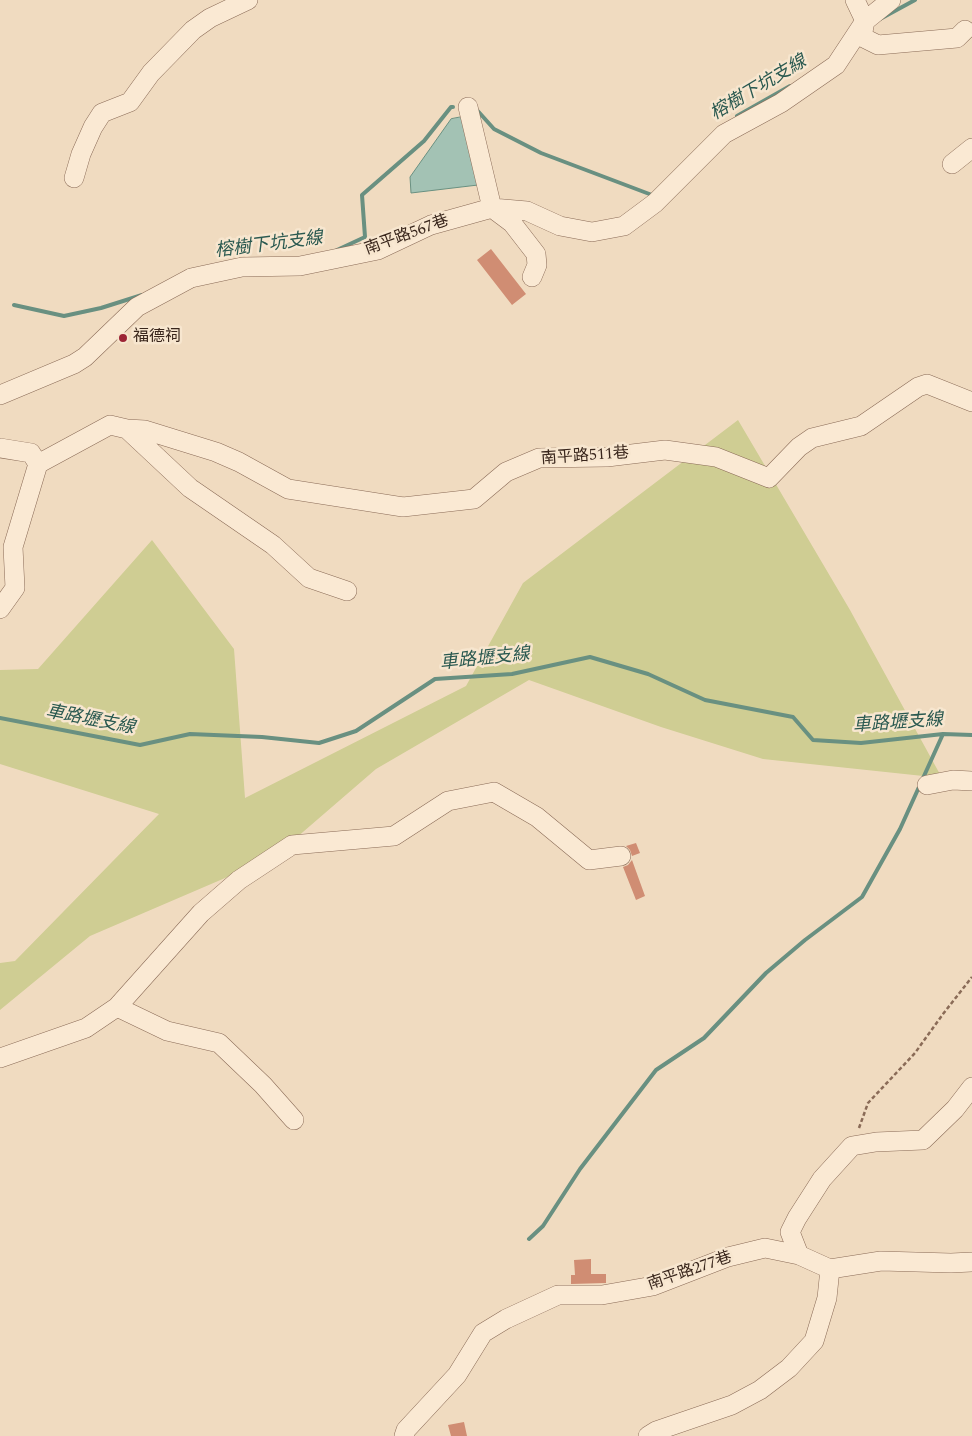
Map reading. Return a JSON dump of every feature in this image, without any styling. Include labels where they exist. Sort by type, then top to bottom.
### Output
[{"type":"lane","points":[[74,178],[81,154],[93,126],[102,113],[130,102],[151,73],[193,30],[210,18],[248,0]]},
{"type":"lane","points":[[854,0],[865,21],[862,37],[878,45],[957,38],[965,30]]},
{"type":"lane","name":"南平路567巷","points":[[0,395],[74,364],[85,357],[137,307],[191,278],[242,268],[300,266],[378,250],[431,225],[492,208],[527,211],[560,226],[592,232],[624,226],[655,203],[724,134],[780,103],[836,65],[865,21],[891,0]]},
{"type":"lane","points":[[468,106],[492,208],[512,224],[536,254],[537,265],[532,277]]},
{"type":"lane","points":[[952,164],[972,148]]},
{"type":"lane","name":"南平路511巷","points":[[127,429],[145,430],[216,452],[239,462],[288,489],[403,507],[474,499],[506,472],[539,458],[607,456],[665,450],[716,457],[769,478],[798,448],[812,438],[861,426],[918,387],[927,384],[972,402]]},
{"type":"lane","points":[[0,609],[15,588],[14,547],[38,464],[110,425],[127,429],[190,488],[273,545],[310,578],[347,591]]},
{"type":"lane","points":[[0,448],[31,453],[38,464]]},
{"type":"lane","points":[[928,785],[953,780],[972,781]]},
{"type":"lane","points":[[0,1058],[86,1028],[118,1007],[201,913],[239,880],[292,845],[394,836],[448,801],[494,792],[537,817],[589,860],[621,856]]},
{"type":"lane","points":[[118,1007],[167,1031],[219,1043],[263,1085],[294,1120]]},
{"type":"lane","points":[[799,1255],[790,1232],[822,1179],[852,1146],[876,1142],[923,1140],[955,1109],[972,1087]]},
{"type":"lane","name":"南平路277巷","points":[[404,1436],[411,1423],[456,1375],[484,1333],[506,1319],[558,1295],[602,1294],[653,1286],[728,1257],[765,1248],[799,1255],[830,1269]]},
{"type":"lane","points":[[648,1436],[656,1431],[732,1405],[760,1390],[789,1368],[814,1340],[827,1298],[830,1269],[881,1262],[972,1262]]},
{"type":"path","points":[[852,1146],[868,1103],[915,1053],[972,977]]},
{"type":"shaded area","points":[[462,117],[478,185],[411,193],[410,177],[451,119]]},
{"type":"shaded area","points":[[738,420],[850,610],[942,778],[763,759],[661,727],[529,680],[376,769],[274,857],[90,936],[0,1010],[0,963],[15,961],[159,814],[0,764],[0,670],[38,669],[152,540],[234,649],[245,798],[466,686],[523,583]]},
{"type":"building","points":[[491,249],[526,294],[512,305],[477,260]]},
{"type":"building","points":[[636,843],[640,853],[632,856],[626,846]]},
{"type":"building","points":[[632,860],[645,896],[636,900],[623,867]]},
{"type":"building","points":[[591,1259],[591,1274],[606,1274],[606,1283],[571,1284],[571,1275],[575,1275],[574,1260]]},
{"type":"building","points":[[464,1422],[467,1436],[451,1436],[448,1425]]},
{"type":"waterway","name":"榕樹下坑支線","points":[[880,19],[915,0]]},
{"type":"waterway","name":"榕樹下坑支線","points":[[737,116],[790,86]]},
{"type":"waterway","name":"榕樹下坑支線","points":[[337,250],[365,237],[362,195],[424,141],[451,107],[453,107]]},
{"type":"waterway","name":"榕樹下坑支線","points":[[476,109],[494,129],[541,153],[652,195],[654,194]]},
{"type":"waterway","name":"榕樹下坑支線","points":[[14,305],[64,316],[101,308],[142,295]]},
{"type":"waterway","name":"車路壢支線","points":[[0,718],[140,745],[190,734],[262,737],[319,743],[356,731],[435,679],[512,674],[590,657],[648,674],[705,700],[793,717],[813,740],[861,743],[943,734],[972,735]]},
{"type":"waterway","points":[[529,1239],[543,1226],[580,1169],[656,1070],[704,1038],[766,973],[805,940],[862,897],[900,829],[943,734]]},
{"type":"place","name":"福德祠","points":[[123,338]]}]
